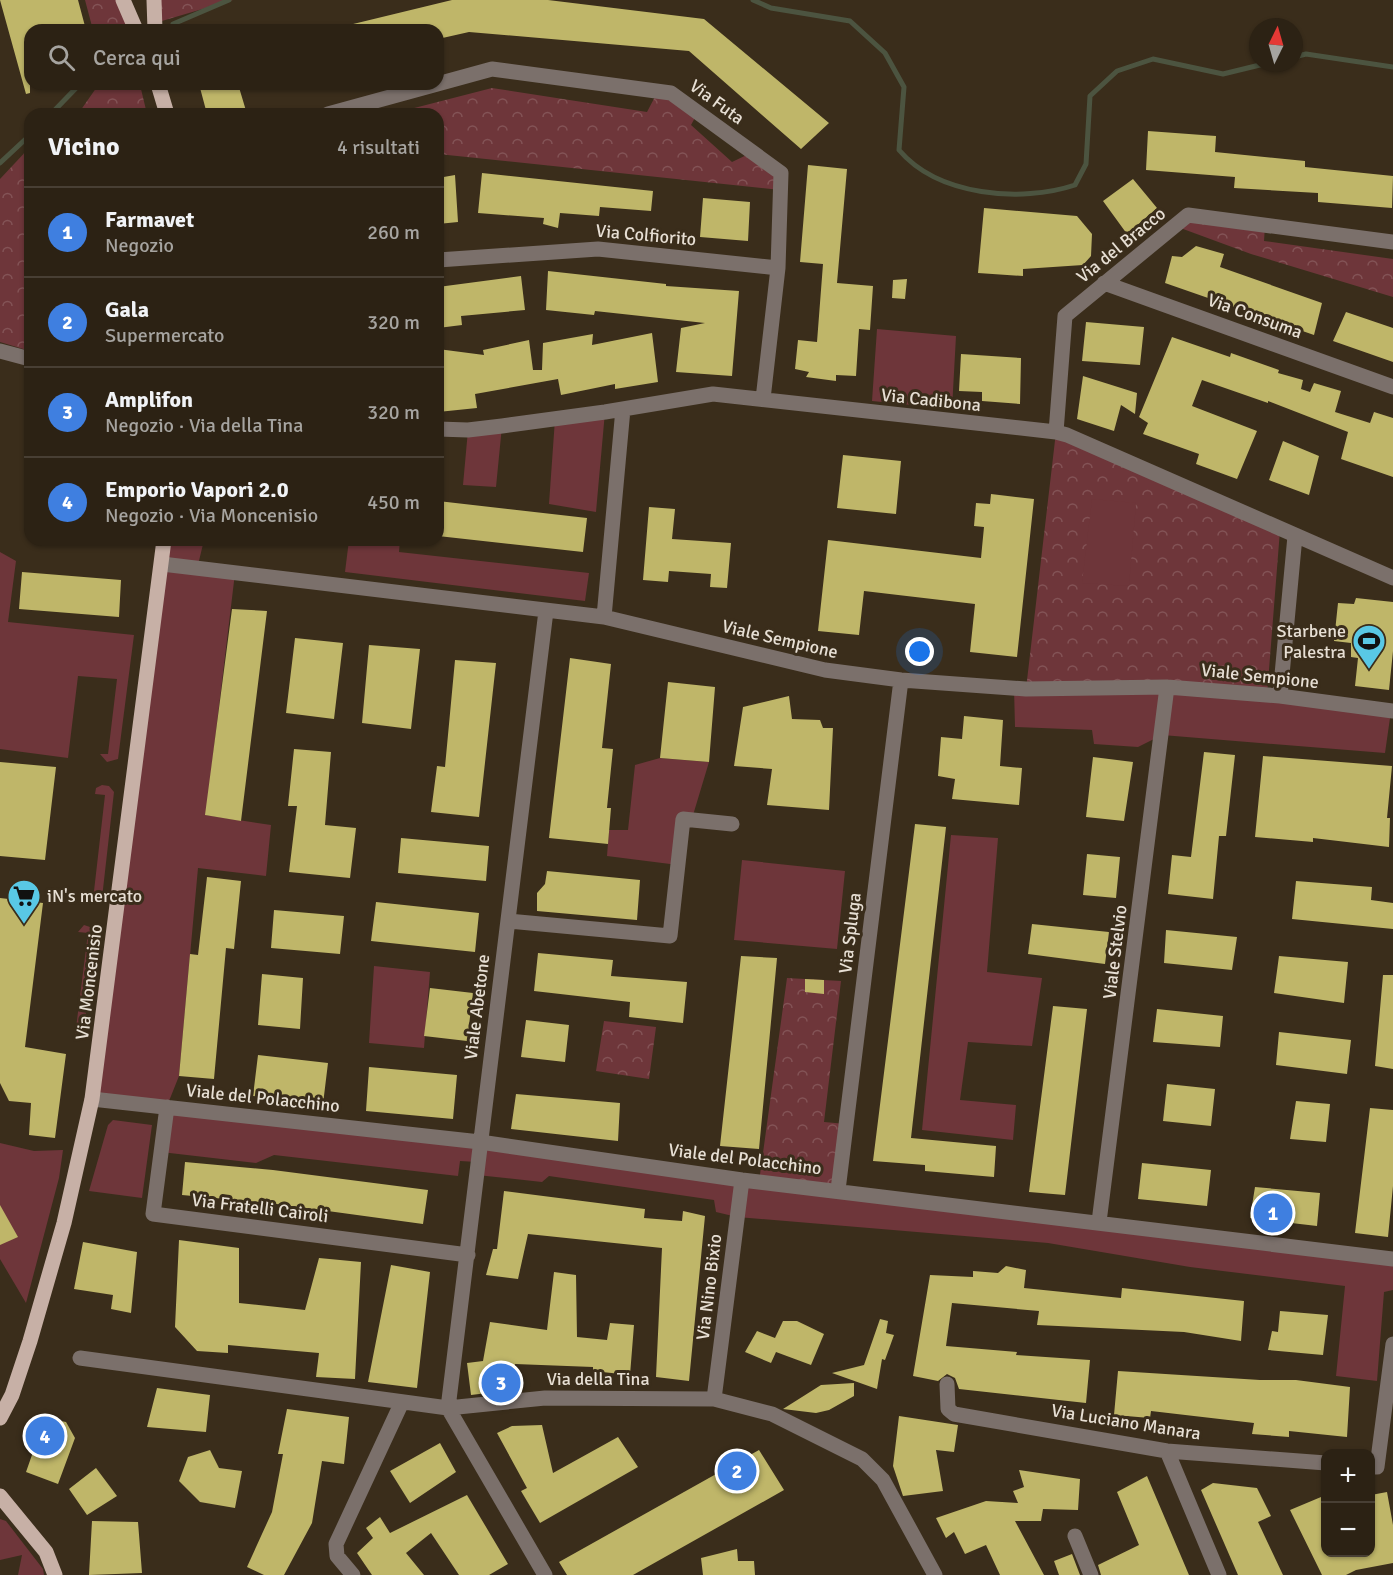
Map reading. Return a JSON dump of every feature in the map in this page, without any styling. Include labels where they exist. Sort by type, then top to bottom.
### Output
[{"type":"main road","points":[[123,0],[133,24]]},
{"type":"main road","points":[[154,0],[155,24]]},
{"type":"main road","points":[[160,90],[165,108]]},
{"type":"main road","name":"Via Moncenisio","points":[[0,1418],[19,1377],[33,1330],[64,1222],[92,1099],[164,546]]},
{"type":"main road","points":[[0,1496],[46,1552],[55,1575]]},
{"type":"street","name":"Via Futa","points":[[444,82],[492,69],[671,93],[781,173],[778,267],[763,399]]},
{"type":"street","name":"Via Futa","points":[[350,108],[415,90]]},
{"type":"street","name":"Via del Bracco","points":[[1056,432],[1065,316],[1188,215],[1393,242]]},
{"type":"street","name":"Via Colfiorito","points":[[444,260],[598,249],[778,267]]},
{"type":"street","name":"Via Consuma","points":[[1104,283],[1393,387]]},
{"type":"street","points":[[0,351],[24,357]]},
{"type":"street","name":"Via Cadibona","points":[[444,429],[468,430],[623,409],[700,395],[763,399],[872,414],[1056,432],[1393,578]]},
{"type":"street","points":[[604,618],[623,409]]},
{"type":"street","points":[[1280,696],[1295,536]]},
{"type":"street","name":"Viale Sempione","points":[[162,564],[604,618],[825,670],[901,680],[1026,689],[1167,687],[1280,696],[1393,711]]},
{"type":"street","name":"Viale Abetone","points":[[448,1408],[546,611]]},
{"type":"street","name":"Via Spluga","points":[[838,1190],[901,680]]},
{"type":"street","name":"Viale Stelvio","points":[[1099,1222],[1167,687]]},
{"type":"street","points":[[508,921],[670,936],[683,819],[732,824]]},
{"type":"street","name":"Viale del Polacchino","points":[[92,1099],[480,1142],[742,1180],[1393,1259]]},
{"type":"street","name":"Via Fratelli Cairoli","points":[[167,1107],[153,1214],[468,1255]]},
{"type":"street","name":"Via Nino Bixio","points":[[714,1399],[742,1180]]},
{"type":"street","points":[[1375,1467],[1377,1467],[1393,1344]]},
{"type":"street","name":"Via della Tina","points":[[80,1358],[448,1408],[545,1398],[714,1399],[772,1414],[862,1459],[883,1480],[934,1575]]},
{"type":"street","name":"Via Luciano Manara","points":[[946,1384],[948,1409],[954,1414],[1167,1451],[1321,1464]]},
{"type":"street","points":[[353,1575],[337,1556],[336,1544],[402,1402]]},
{"type":"street","points":[[448,1408],[545,1575]]},
{"type":"street","points":[[1167,1451],[1219,1575]]},
{"type":"street","points":[[0,1512],[21,1520]]},
{"type":"street","points":[[1074,1536],[1091,1575]]},
{"type":"green space","points":[[85,0],[123,0],[133,24],[91,24]]},
{"type":"green space","points":[[154,0],[233,0],[155,23]]},
{"type":"green space","points":[[492,88],[647,112],[658,91],[698,112],[691,125],[732,162],[753,152],[781,173],[780,190],[444,155],[444,108],[414,108]]},
{"type":"green space","points":[[95,90],[141,90],[146,108],[82,108]]},
{"type":"green space","points":[[24,153],[24,349],[0,342],[0,179]]},
{"type":"green space","points":[[1188,215],[1265,225],[1264,241],[1393,259],[1393,297],[1251,254],[1175,226]]},
{"type":"green space","points":[[877,329],[956,336],[952,409],[872,401]]},
{"type":"green space","points":[[605,412],[596,512],[549,504],[555,419]]},
{"type":"green space","points":[[502,426],[496,487],[463,485],[468,430]]},
{"type":"green space","points":[[1056,432],[1280,530],[1267,695],[1026,689]]},
{"type":"green space","points":[[1092,499],[1136,503],[1129,586],[1082,583]]},
{"type":"green space","points":[[164,546],[203,546],[197,569],[235,573],[206,815],[271,825],[266,876],[198,868],[179,1076],[167,1106],[1393,1259],[1393,1290],[1384,1292],[1377,1381],[1336,1376],[1345,1286],[1190,1267],[1048,1243],[737,1217],[716,1212],[714,1200],[549,1176],[542,1182],[477,1175],[477,1162],[460,1161],[458,1176],[274,1155],[256,1163],[161,1152],[166,1107],[92,1099]]},
{"type":"green space","points":[[348,546],[400,546],[399,552],[589,573],[585,601],[345,572]]},
{"type":"green space","points":[[0,552],[16,561],[8,622],[134,635],[118,759],[107,762],[100,754],[108,754],[117,679],[78,676],[68,758],[0,749]]},
{"type":"green space","points":[[1167,687],[1391,711],[1385,753],[1162,735],[1138,747],[1094,744],[1092,730],[1015,727],[1014,688]]},
{"type":"green space","points":[[660,758],[709,762],[678,865],[607,856],[609,830],[628,830],[635,765]]},
{"type":"green space","points":[[102,785],[109,786],[114,792],[102,898],[89,902],[83,896],[84,891],[94,891],[105,795],[95,794],[96,788]]},
{"type":"green space","points":[[951,835],[998,838],[987,972],[1042,978],[1032,1046],[968,1042],[960,1100],[1016,1105],[1013,1140],[922,1130]]},
{"type":"green space","points":[[742,860],[845,871],[837,949],[734,940]]},
{"type":"green space","points":[[84,925],[96,929],[83,1038],[75,1036],[88,933],[78,932]]},
{"type":"green space","points":[[374,966],[430,972],[424,1048],[369,1043]]},
{"type":"green space","points":[[787,978],[841,981],[824,1122],[846,1124],[838,1190],[759,1182]]},
{"type":"green space","points":[[604,1021],[656,1027],[649,1079],[596,1071]]},
{"type":"green space","points":[[113,1120],[152,1125],[142,1198],[89,1191],[108,1125]]},
{"type":"green space","points":[[0,1143],[34,1151],[63,1150],[59,1178],[26,1303],[0,1259]]},
{"type":"green space","points":[[0,1519],[6,1521],[43,1569],[44,1575],[18,1575],[22,1555],[0,1560]]},
{"type":"building","points":[[0,0],[78,0],[84,24],[24,24],[24,87]]},
{"type":"building","points":[[452,0],[548,0],[704,19],[829,123],[801,149],[689,51],[469,32],[444,38],[444,24],[353,24]]},
{"type":"building","points":[[201,90],[240,90],[245,108],[205,108]]},
{"type":"building","points":[[1148,131],[1216,136],[1215,152],[1305,161],[1305,167],[1393,176],[1392,208],[1318,202],[1318,193],[1234,188],[1235,177],[1146,170]]},
{"type":"building","points":[[808,165],[847,169],[837,283],[873,286],[870,330],[859,329],[856,376],[836,375],[836,381],[806,377],[809,372],[795,369],[798,340],[817,342],[823,264],[800,262]]},
{"type":"building","points":[[482,173],[653,191],[651,211],[600,207],[599,216],[560,213],[558,228],[543,224],[544,218],[478,213]]},
{"type":"building","points":[[455,175],[458,222],[444,223],[444,177]]},
{"type":"building","points":[[1133,179],[1157,208],[1127,234],[1103,201]]},
{"type":"building","points":[[703,198],[750,202],[748,241],[700,237]]},
{"type":"building","points":[[984,208],[1077,216],[1092,234],[1091,256],[1083,265],[1023,269],[1023,276],[978,273]]},
{"type":"building","points":[[1196,246],[1224,254],[1220,267],[1322,303],[1314,335],[1165,283],[1172,256],[1182,257]]},
{"type":"building","points":[[548,271],[666,284],[666,286],[739,291],[732,376],[676,372],[681,328],[705,323],[595,311],[594,315],[546,310]]},
{"type":"building","points":[[521,276],[525,310],[461,316],[462,325],[444,327],[444,286]]},
{"type":"building","points":[[907,279],[905,299],[892,298],[893,280]]},
{"type":"building","points":[[1346,312],[1393,328],[1393,362],[1333,341]]},
{"type":"building","points":[[1086,322],[1144,327],[1140,365],[1082,361]]},
{"type":"building","points":[[652,333],[658,382],[615,389],[615,384],[561,395],[558,379],[475,394],[477,408],[444,411],[444,350],[484,355],[483,350],[529,340],[533,370],[542,370],[543,343],[593,334],[592,345]]},
{"type":"building","points":[[1172,337],[1230,357],[1231,353],[1279,370],[1278,373],[1303,380],[1301,389],[1310,392],[1314,383],[1341,391],[1335,412],[1370,423],[1374,412],[1393,418],[1393,477],[1341,459],[1348,432],[1268,401],[1268,403],[1202,380],[1192,406],[1257,431],[1237,479],[1196,464],[1199,454],[1143,434],[1148,423],[1139,417]]},
{"type":"building","points":[[961,354],[1021,358],[1020,404],[982,401],[982,392],[959,391]]},
{"type":"building","points":[[1083,376],[1137,393],[1135,414],[1121,405],[1114,431],[1077,419]]},
{"type":"building","points":[[1283,441],[1319,456],[1309,495],[1269,480]]},
{"type":"building","points":[[843,455],[901,461],[896,514],[837,508]]},
{"type":"building","points":[[991,494],[1034,499],[1017,657],[970,652],[975,604],[864,591],[859,635],[818,631],[828,540],[981,558],[984,527],[974,526],[976,503],[990,504]]},
{"type":"building","points":[[444,502],[587,518],[583,552],[444,537]]},
{"type":"building","points":[[649,507],[675,509],[672,539],[731,543],[727,588],[710,587],[711,574],[669,571],[668,582],[643,580]]},
{"type":"building","points":[[22,572],[121,580],[119,617],[19,609]]},
{"type":"building","points":[[1356,598],[1393,602],[1393,651],[1389,690],[1355,686],[1358,658],[1351,657],[1351,643],[1334,641],[1338,603],[1354,604]]},
{"type":"building","points":[[232,609],[267,611],[241,821],[205,815]]},
{"type":"building","points":[[295,638],[343,643],[334,719],[286,713]]},
{"type":"building","points":[[369,645],[420,649],[411,729],[362,723]]},
{"type":"building","points":[[570,658],[611,664],[602,748],[613,749],[607,808],[611,808],[608,844],[549,838]]},
{"type":"building","points":[[455,660],[496,663],[479,817],[431,812],[437,766],[445,767]]},
{"type":"building","points":[[668,682],[715,687],[709,762],[660,758]]},
{"type":"building","points":[[789,696],[792,719],[820,720],[823,728],[833,728],[829,810],[767,805],[772,769],[734,766],[743,707]]},
{"type":"building","points":[[964,716],[1003,720],[1000,766],[1022,768],[1019,805],[952,799],[955,779],[938,776],[941,737],[962,739]]},
{"type":"building","points":[[294,749],[331,752],[325,825],[356,828],[350,878],[289,872],[297,806],[288,806]]},
{"type":"building","points":[[1204,752],[1235,755],[1226,836],[1219,836],[1213,899],[1168,894],[1172,855],[1191,857]]},
{"type":"building","points":[[1263,756],[1392,766],[1387,818],[1390,818],[1389,847],[1313,838],[1313,842],[1255,837]]},
{"type":"building","points":[[1093,757],[1133,762],[1124,821],[1086,817]]},
{"type":"building","points":[[0,762],[56,767],[45,860],[0,856]]},
{"type":"building","points":[[915,824],[946,827],[911,1138],[996,1146],[994,1177],[925,1171],[925,1165],[873,1161]]},
{"type":"building","points":[[401,838],[489,846],[486,881],[398,873]]},
{"type":"building","points":[[1087,854],[1120,857],[1116,898],[1083,895]]},
{"type":"building","points":[[547,871],[640,880],[637,920],[537,911],[537,893],[545,884]]},
{"type":"building","points":[[207,877],[241,881],[234,949],[226,948],[214,1079],[179,1076],[190,954],[198,955]]},
{"type":"building","points":[[1296,881],[1372,887],[1371,900],[1393,903],[1393,929],[1292,919]]},
{"type":"building","points":[[0,898],[43,903],[25,1047],[66,1054],[55,1138],[29,1135],[31,1103],[9,1101],[0,1083]]},
{"type":"building","points":[[376,902],[479,913],[475,952],[371,941]]},
{"type":"building","points":[[274,910],[344,916],[340,954],[271,948]]},
{"type":"building","points":[[1032,924],[1109,932],[1105,964],[1028,954]]},
{"type":"building","points":[[1166,930],[1237,937],[1232,970],[1164,963]]},
{"type":"building","points":[[538,953],[613,960],[611,976],[687,982],[683,1023],[629,1017],[630,1002],[534,991]]},
{"type":"building","points":[[741,956],[777,958],[759,1149],[720,1146]]},
{"type":"building","points":[[1279,956],[1348,962],[1344,1003],[1274,993]]},
{"type":"building","points":[[262,974],[303,978],[300,1029],[258,1025]]},
{"type":"building","points":[[1383,975],[1393,975],[1393,1069],[1375,1066]]},
{"type":"building","points":[[805,979],[824,980],[824,994],[805,992]]},
{"type":"building","points":[[430,988],[473,993],[467,1041],[424,1036]]},
{"type":"building","points":[[1053,1006],[1087,1009],[1065,1195],[1029,1192]]},
{"type":"building","points":[[1157,1009],[1223,1016],[1220,1047],[1153,1042]]},
{"type":"building","points":[[526,1020],[569,1025],[565,1062],[521,1057]]},
{"type":"building","points":[[1279,1032],[1351,1040],[1347,1074],[1276,1065]]},
{"type":"building","points":[[258,1055],[328,1063],[323,1104],[253,1096]]},
{"type":"building","points":[[369,1067],[457,1075],[453,1119],[366,1111]]},
{"type":"building","points":[[1167,1084],[1215,1089],[1211,1126],[1163,1121]]},
{"type":"building","points":[[516,1094],[620,1103],[618,1141],[511,1129]]},
{"type":"building","points":[[1296,1101],[1330,1104],[1326,1142],[1290,1139]]},
{"type":"building","points":[[1370,1108],[1393,1110],[1393,1186],[1388,1237],[1355,1233]]},
{"type":"building","points":[[185,1162],[273,1170],[428,1190],[423,1224],[269,1203],[182,1195]]},
{"type":"building","points":[[1142,1163],[1211,1170],[1207,1206],[1138,1199]]},
{"type":"building","points":[[1255,1187],[1320,1193],[1317,1226],[1250,1218]]},
{"type":"building","points":[[504,1191],[645,1209],[644,1218],[682,1221],[683,1211],[705,1216],[689,1381],[656,1377],[662,1248],[528,1234],[518,1279],[486,1275],[493,1249],[497,1249]]},
{"type":"building","points":[[0,1205],[18,1237],[0,1245]]},
{"type":"building","points":[[179,1240],[239,1248],[239,1303],[305,1310],[319,1258],[361,1262],[355,1379],[316,1377],[319,1353],[228,1345],[228,1353],[197,1351],[175,1327]]},
{"type":"building","points":[[83,1242],[137,1252],[131,1313],[111,1309],[113,1295],[74,1289]]},
{"type":"building","points":[[391,1265],[430,1272],[417,1388],[368,1382]]},
{"type":"building","points":[[1006,1266],[1026,1270],[1024,1288],[1121,1298],[1122,1288],[1244,1301],[1241,1341],[1184,1332],[1037,1325],[1039,1311],[952,1303],[946,1346],[1017,1352],[1016,1355],[1090,1360],[1086,1403],[959,1389],[955,1378],[947,1374],[938,1381],[913,1376],[930,1275],[973,1277],[973,1271],[998,1273]]},
{"type":"building","points":[[554,1272],[576,1275],[577,1337],[607,1340],[610,1323],[634,1325],[630,1375],[593,1371],[593,1367],[515,1364],[513,1390],[471,1395],[467,1363],[483,1361],[490,1322],[547,1330]]},
{"type":"building","points":[[1280,1311],[1328,1315],[1323,1355],[1268,1350],[1272,1331],[1278,1332]]},
{"type":"building","points":[[880,1319],[888,1321],[886,1333],[894,1335],[885,1360],[882,1359],[877,1389],[832,1373],[864,1365]]},
{"type":"building","points":[[783,1321],[797,1321],[824,1334],[811,1365],[776,1352],[771,1363],[745,1352],[757,1331],[775,1338]]},
{"type":"building","points":[[1118,1371],[1260,1380],[1296,1380],[1350,1387],[1347,1437],[1289,1431],[1289,1437],[1252,1434],[1254,1423],[1151,1411],[1150,1418],[1114,1415]]},
{"type":"building","points":[[854,1383],[854,1396],[829,1410],[816,1413],[783,1409],[821,1385]]},
{"type":"building","points":[[157,1388],[210,1395],[206,1432],[147,1427]]},
{"type":"building","points":[[287,1409],[349,1417],[344,1464],[322,1461],[312,1523],[284,1575],[264,1575],[247,1567],[272,1512],[283,1454],[278,1454]]},
{"type":"building","points":[[899,1416],[958,1425],[954,1452],[936,1450],[943,1491],[903,1496],[893,1466]]},
{"type":"building","points":[[45,1418],[66,1422],[75,1438],[58,1484],[26,1472]]},
{"type":"building","points":[[542,1425],[553,1473],[618,1437],[638,1467],[540,1523],[521,1491],[527,1488],[497,1433],[512,1426]]},
{"type":"building","points":[[440,1443],[456,1472],[410,1503],[390,1471]]},
{"type":"building","points":[[210,1450],[219,1468],[242,1471],[235,1508],[200,1502],[179,1481],[188,1457]]},
{"type":"building","points":[[759,1450],[784,1490],[633,1575],[567,1575],[559,1562]]},
{"type":"building","points":[[96,1468],[117,1496],[87,1515],[69,1489]]},
{"type":"building","points":[[1019,1470],[1080,1479],[1078,1510],[1043,1509],[1041,1521],[1015,1521],[1044,1575],[1000,1575],[986,1545],[965,1554],[954,1532],[946,1538],[936,1518],[986,1501],[1018,1503],[1013,1491],[1024,1487]]},
{"type":"building","points":[[1147,1476],[1189,1575],[1101,1575],[1098,1565],[1139,1545],[1117,1492]]},
{"type":"building","points":[[1213,1483],[1257,1488],[1271,1516],[1258,1522],[1283,1575],[1238,1575],[1201,1490]]},
{"type":"building","points":[[1387,1492],[1393,1525],[1393,1563],[1356,1570],[1346,1575],[1322,1575],[1290,1510],[1321,1497],[1321,1557],[1375,1557],[1375,1494]]},
{"type":"building","points":[[467,1495],[508,1564],[489,1575],[459,1575],[431,1533],[406,1553],[424,1575],[372,1575],[357,1553],[373,1538],[366,1528],[380,1517],[390,1533]]},
{"type":"building","points":[[92,1521],[138,1522],[142,1573],[89,1575]]},
{"type":"building","points":[[737,1549],[738,1561],[754,1561],[755,1575],[703,1575],[701,1558]]},
{"type":"building","points":[[1072,1554],[1080,1575],[1059,1575],[1054,1561]]},
{"type":"waterway","points":[[173,24],[229,0]]},
{"type":"waterway","points":[[753,0],[771,8],[850,21],[885,53],[904,87],[899,150],[916,165],[935,177],[981,192],[1030,194],[1075,185],[1086,164],[1090,96],[1117,71],[1153,59],[1223,74],[1249,68]]},
{"type":"waterway","points":[[1303,55],[1393,67]]},
{"type":"waterway","points":[[57,108],[74,90]]},
{"type":"waterway","points":[[0,163],[24,141]]},
{"type":"place","name":"Starbene Palestra","points":[[1369,670]]},
{"type":"place","name":"iN's mercato","points":[[24,925]]},
{"type":"place","name":"Farmavet","points":[[1273,1213]]},
{"type":"place","name":"Amplifon","points":[[501,1383]]},
{"type":"place","name":"Emporio Vapori 2.0","points":[[45,1436]]},
{"type":"place","name":"Gala","points":[[737,1471]]}]
